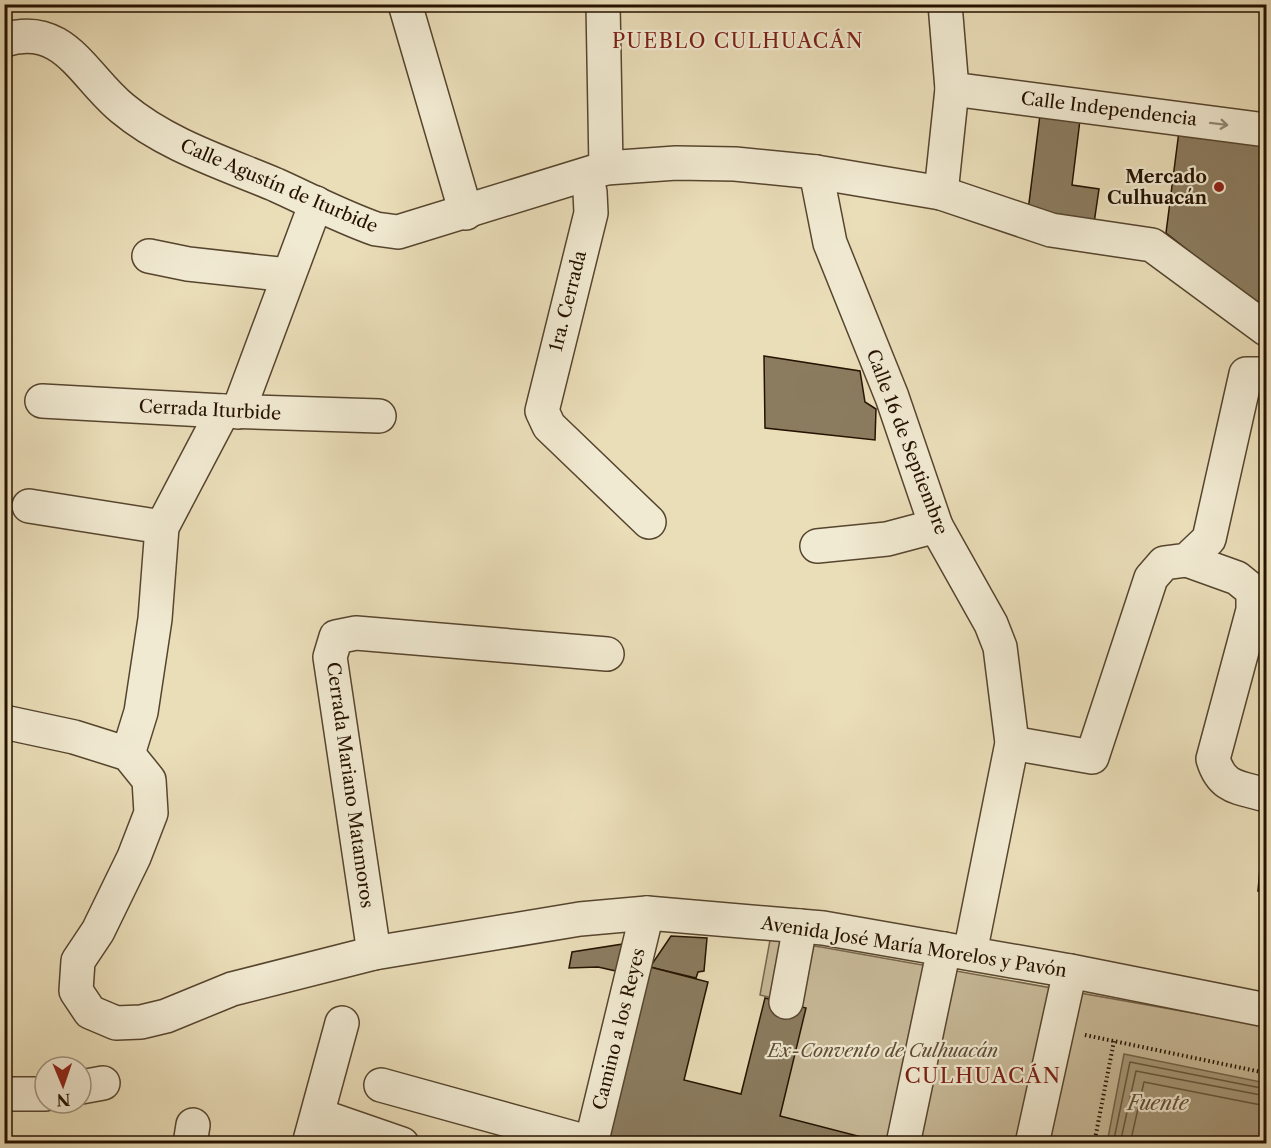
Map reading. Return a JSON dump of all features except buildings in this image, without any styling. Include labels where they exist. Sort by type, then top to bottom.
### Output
[{"type":"street","points":[[405,4],[466,213]]},
{"type":"street","name":"1ra. Cerrada","points":[[603,4],[595,172],[590,192],[591,213],[542,411],[549,426],[649,522]]},
{"type":"street","points":[[940,193],[952,89],[945,4]]},
{"type":"street","name":"Calle Agustín de Iturbide","points":[[4,40],[19,35],[45,37],[66,49],[121,107],[160,135],[376,230],[398,232],[595,172],[676,163],[735,164],[816,172],[940,193],[1051,230],[1152,245],[1266,328]]},
{"type":"street","name":"Calle Independencia","points":[[952,89],[1266,130]]},
{"type":"street","name":"Calle 16 de Septiembre","points":[[816,172],[830,243],[891,397],[936,526],[991,624],[1000,647],[1012,743],[903,1143]]},
{"type":"street","points":[[4,722],[74,737],[128,754],[141,712],[155,619],[162,527],[261,356],[288,275],[316,203]]},
{"type":"street","points":[[149,256],[188,264],[288,275]]},
{"type":"street","points":[[1187,560],[1209,539],[1246,374],[1266,374]]},
{"type":"street","name":"Cerrada Iturbide","points":[[42,401],[379,416]]},
{"type":"street","points":[[29,506],[162,527]]},
{"type":"street","points":[[817,546],[887,539],[936,526]]},
{"type":"street","points":[[1012,743],[1092,757],[1151,579],[1164,563],[1187,560],[1237,578],[1253,591],[1253,610],[1212,759],[1218,776],[1228,784],[1266,795]]},
{"type":"street","name":"Cerrada Mariano Matamoros","points":[[374,953],[330,657],[336,637],[356,633],[607,654]]},
{"type":"street","name":"Avenida José María Morelos y Pavón","points":[[128,754],[141,766],[149,780],[152,813],[98,931],[78,961],[76,991],[90,1012],[116,1023],[141,1022],[166,1016],[232,989],[374,953],[580,919],[647,914],[800,926],[1070,971],[1266,1010]]},
{"type":"street","name":"Camino a los Reyes","points":[[591,1143],[647,914]]},
{"type":"street","points":[[786,1002],[800,926]]},
{"type":"street","points":[[1032,1143],[1070,971]]},
{"type":"street","points":[[342,1023],[314,1129],[402,1143]]},
{"type":"street","points":[[381,1085],[591,1143]]},
{"type":"street","points":[[4,1094],[33,1094]]},
{"type":"path","points":[[1057,1029],[1266,1073]]},
{"type":"path","points":[[1094,1143],[1114,1041]]},
{"type":"green space","name":"Ex-Convento de Culhuacán","points":[[770,940],[821,947],[1266,1026],[1266,1143],[763,1143],[799,1004],[760,995]]},
{"type":"water","name":"Fuente","points":[[1124,1054],[1266,1083],[1266,1143],[1107,1143]]},
{"type":"place","name":"Mercado Culhuacán","points":[[1219,187]]},
{"type":"district","name":"PUEBLO CULHUACÁN","points":[[738,41]]},
{"type":"district","name":"CULHUACÁN","points":[[983,1076]]}]
